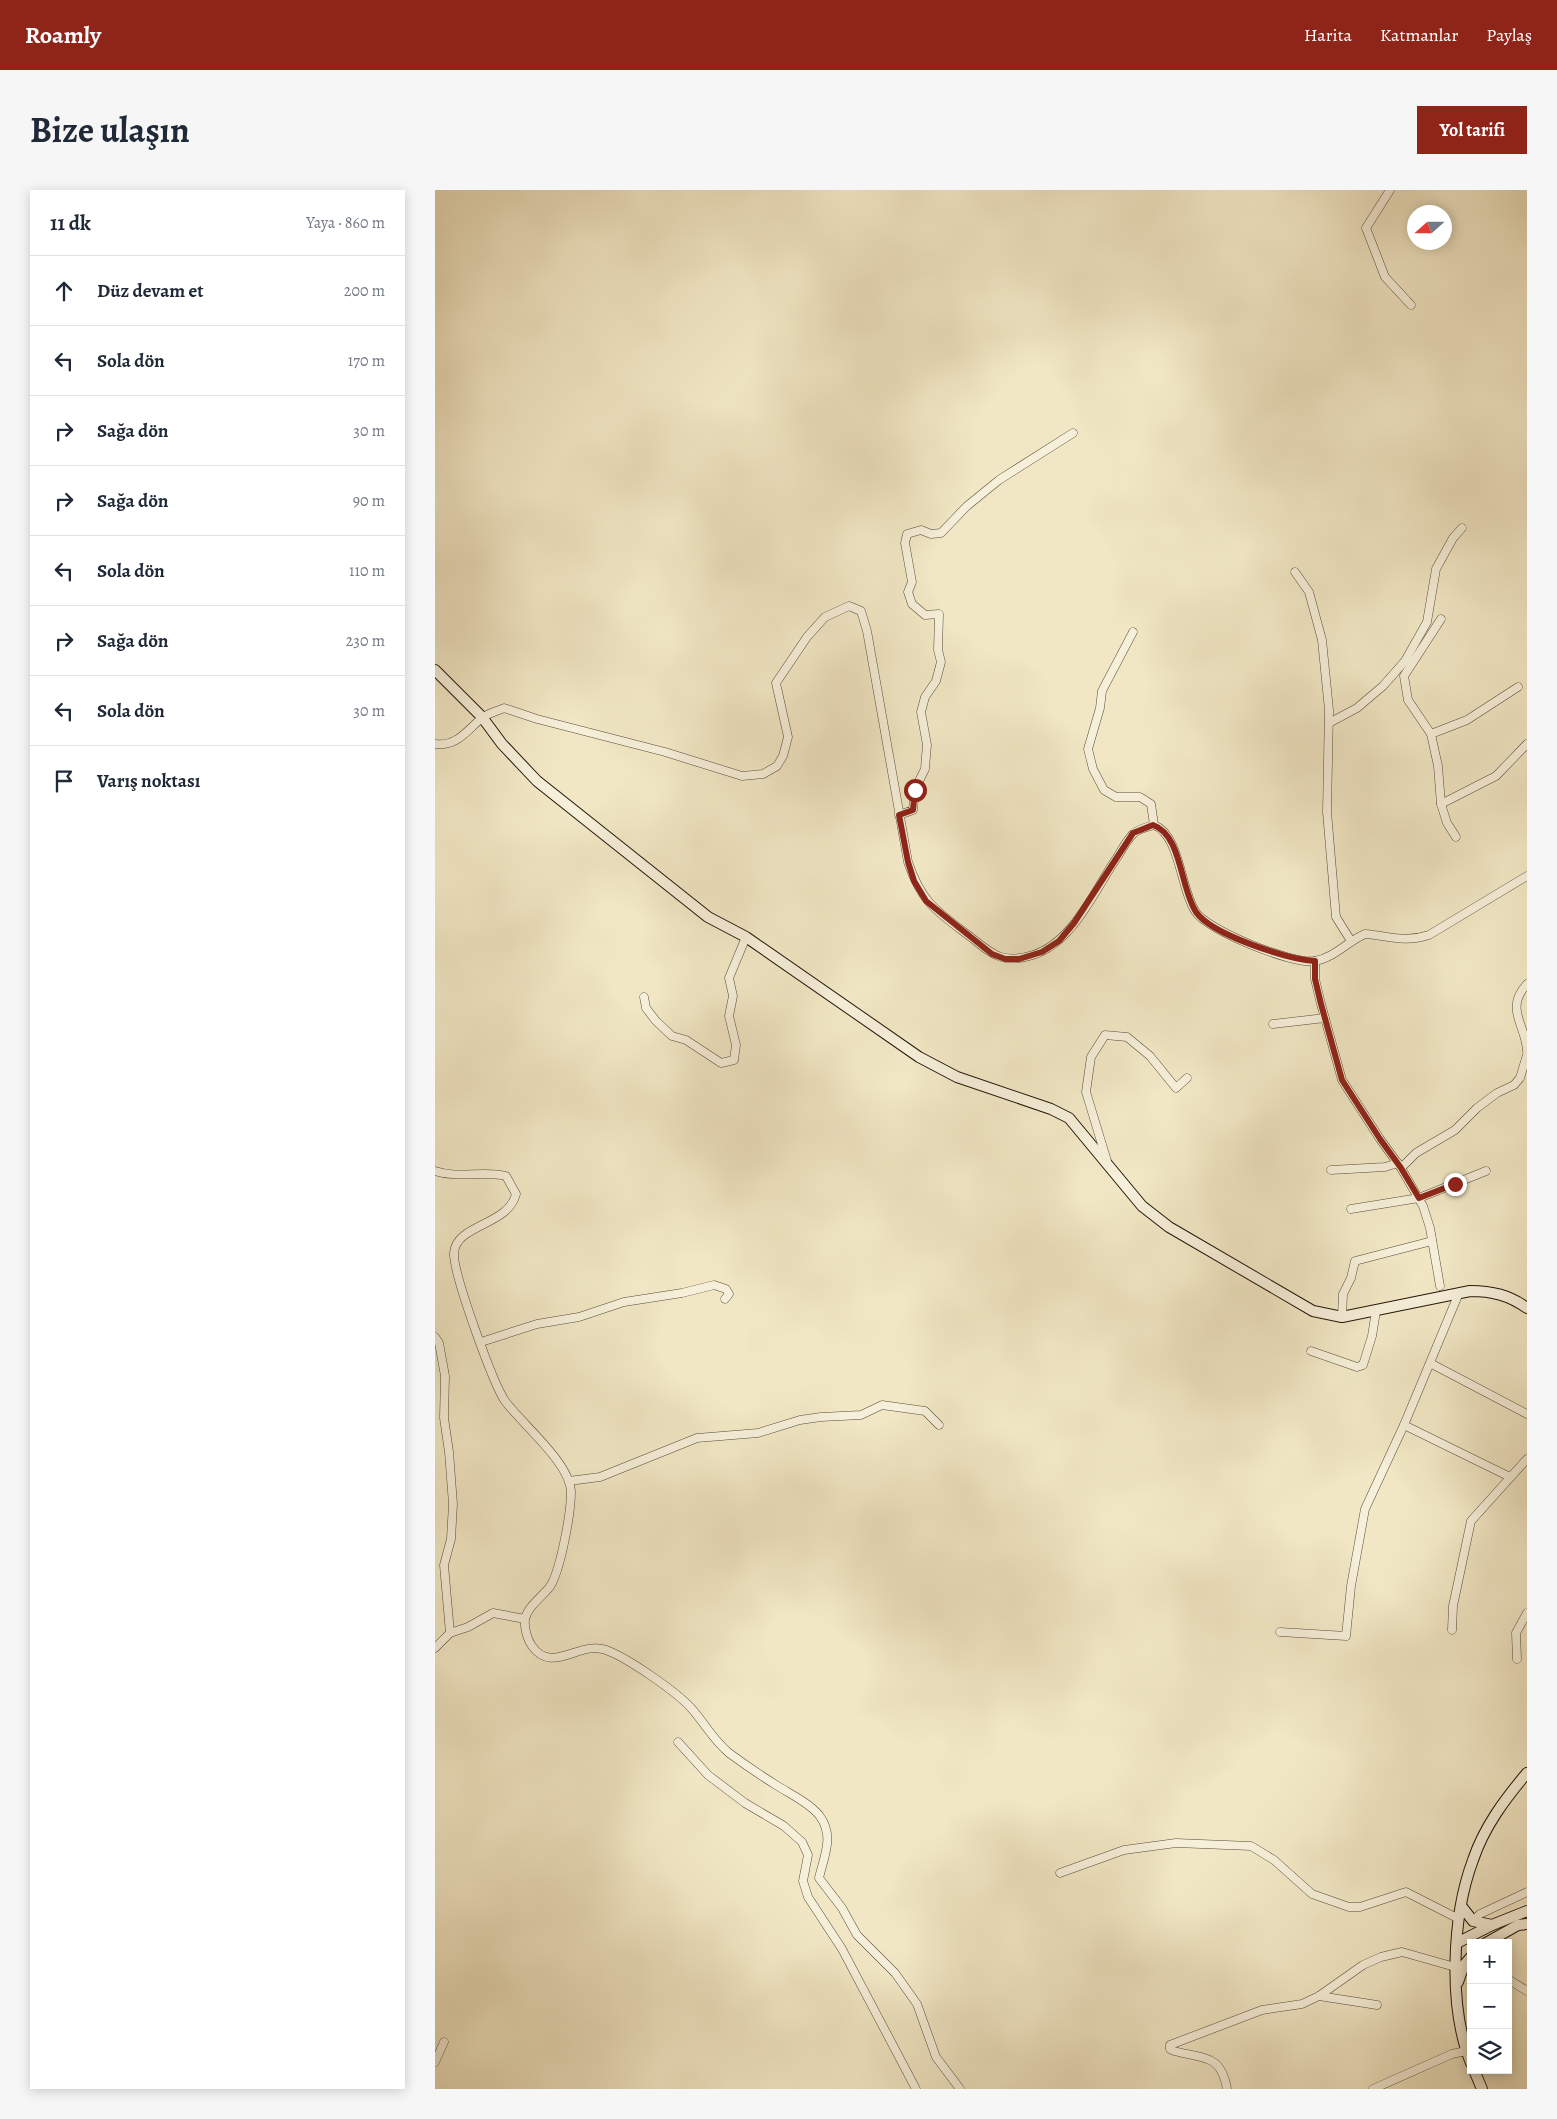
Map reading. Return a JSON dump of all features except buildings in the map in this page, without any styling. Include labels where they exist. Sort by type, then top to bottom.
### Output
[{"type":"main road","points":[[435,670],[483,717],[503,744],[537,782],[708,917],[746,938],[919,1057],[957,1077],[1051,1109],[1069,1118],[1142,1206],[1169,1227],[1313,1310],[1342,1317],[1376,1312],[1459,1293],[1491,1291],[1515,1299],[1527,1308]]},
{"type":"main road","points":[[1466,2051],[1458,2012],[1456,1987],[1466,1961],[1457,1943],[1459,1919],[1472,1861],[1482,1838],[1506,1798],[1527,1773]]},
{"type":"main road","points":[[1462,1907],[1473,1921],[1492,1925]]},
{"type":"main road","points":[[1457,1943],[1492,1925],[1527,1912]]},
{"type":"main road","points":[[1493,1939],[1518,1925],[1527,1924]]},
{"type":"main road","points":[[1457,1943],[1467,1945]]},
{"type":"main road","points":[[1476,2074],[1482,2089]]},
{"type":"street","points":[[1390,190],[1366,228],[1385,277],[1411,305]]},
{"type":"street","points":[[899,815],[913,810],[915,790],[925,769],[927,745],[921,712],[925,697],[936,681],[941,662],[938,650],[939,614],[925,615],[912,604],[908,592],[912,582],[905,543],[907,534],[921,530],[931,534],[941,533],[967,506],[999,480],[1073,433]]},
{"type":"street","points":[[1329,724],[1357,708],[1383,686],[1405,661],[1427,622],[1436,569],[1453,538],[1462,528]]},
{"type":"street","points":[[1295,572],[1309,592],[1317,615],[1322,640],[1329,724],[1327,812],[1336,917],[1351,941]]},
{"type":"street","points":[[435,744],[443,745],[455,741],[474,727],[483,717],[504,708],[537,720],[665,752],[742,776],[763,774],[777,766],[783,756],[788,737],[776,683],[807,638],[825,617],[849,606],[861,611],[867,631],[899,815],[908,862],[914,881],[926,901],[992,954],[1005,959],[1019,959],[1042,952],[1059,941],[1074,923],[1133,833],[1153,825],[1162,828],[1169,837],[1185,887],[1195,911],[1202,919],[1217,929],[1297,960],[1315,961],[1331,956],[1351,941],[1365,934],[1399,940],[1414,940],[1429,935],[1527,876]]},
{"type":"street","points":[[1441,619],[1404,676],[1408,700],[1431,734],[1438,766],[1441,804],[1447,823],[1455,837]]},
{"type":"street","points":[[1133,632],[1101,691],[1100,708],[1088,750],[1093,769],[1104,790],[1116,797],[1146,800],[1151,804],[1153,825]]},
{"type":"street","points":[[1431,734],[1467,720],[1518,686]]},
{"type":"street","points":[[1441,804],[1460,792],[1496,776],[1527,744]]},
{"type":"street","points":[[644,997],[646,1008],[672,1036],[685,1040],[721,1064],[734,1060],[736,1044],[729,1016],[733,996],[729,978],[746,938]]},
{"type":"street","points":[[1315,961],[1315,979],[1342,1080],[1399,1165],[1423,1206],[1432,1241],[1440,1286]]},
{"type":"street","points":[[1331,1170],[1399,1165],[1455,1130],[1477,1108],[1514,1085],[1519,1078],[1527,1053],[1527,1043],[1516,1014],[1517,999],[1527,984]]},
{"type":"street","points":[[1273,1024],[1325,1018]]},
{"type":"street","points":[[1109,1168],[1086,1092],[1091,1057],[1105,1035],[1127,1037],[1150,1056],[1176,1088],[1187,1078]]},
{"type":"street","points":[[435,1171],[448,1176],[501,1175],[509,1180],[516,1194],[514,1202],[507,1212],[467,1233],[459,1240],[454,1252],[458,1276],[492,1376],[505,1400],[563,1468],[571,1491],[557,1567],[552,1582],[529,1610],[525,1619],[526,1632],[531,1645],[540,1655],[549,1659],[594,1648],[605,1650],[631,1664],[678,1696],[691,1709],[716,1741],[729,1752],[802,1801],[818,1815],[826,1829],[829,1842],[819,1878],[842,1908],[857,1935],[895,1973],[917,2004],[935,2057],[960,2089]]},
{"type":"street","points":[[1351,1209],[1419,1198],[1486,1171]]},
{"type":"street","points":[[1342,1317],[1343,1294],[1351,1278],[1355,1261],[1432,1241]]},
{"type":"street","points":[[481,1342],[537,1324],[579,1317],[624,1302],[682,1293],[714,1285],[727,1289],[729,1294],[725,1299]]},
{"type":"street","points":[[1279,1632],[1346,1636],[1351,1586],[1365,1509],[1404,1425],[1459,1293]]},
{"type":"street","points":[[1311,1351],[1357,1367],[1363,1365],[1372,1336],[1376,1312]]},
{"type":"street","points":[[435,1337],[439,1343],[445,1376],[444,1418],[453,1504],[451,1538],[443,1565],[450,1633]]},
{"type":"street","points":[[1430,1363],[1527,1414]]},
{"type":"street","points":[[569,1481],[600,1477],[697,1438],[758,1433],[800,1420],[821,1417],[861,1415],[882,1405],[925,1411],[939,1425]]},
{"type":"street","points":[[1404,1425],[1510,1477]]},
{"type":"street","points":[[1452,1630],[1453,1606],[1471,1521],[1510,1477],[1526,1464]]},
{"type":"street","points":[[435,1648],[450,1633],[468,1627],[493,1613],[525,1619]]},
{"type":"street","points":[[1517,1659],[1516,1633],[1527,1613]]},
{"type":"street","points":[[678,1742],[708,1775],[745,1802],[784,1826],[802,1842],[808,1855],[803,1881],[808,1896],[842,1949],[916,2089]]},
{"type":"street","points":[[1060,1873],[1124,1850],[1176,1843],[1251,1846],[1274,1860],[1312,1894],[1349,1907],[1361,1908],[1406,1892],[1459,1919]]},
{"type":"street","points":[[1473,1921],[1480,1914],[1527,1892]]},
{"type":"street","points":[[1227,2089],[1224,2072],[1216,2063],[1174,2051],[1170,2049],[1170,2045],[1262,2010],[1276,2010],[1302,2004],[1319,1996],[1363,1965],[1402,1952],[1466,1961]]},
{"type":"street","points":[[1512,1982],[1527,1991]]},
{"type":"street","points":[[1319,1996],[1377,2005]]},
{"type":"street","points":[[435,2062],[444,2042]]},
{"type":"street","points":[[1373,2089],[1452,2054],[1466,2051]]},
{"type":"route","points":[[915,790],[913,810],[899,815],[908,862],[914,881],[926,901],[992,954],[1005,959],[1019,959],[1042,952],[1059,941],[1074,923],[1133,833],[1153,825],[1162,828],[1169,837],[1195,911],[1202,919],[1217,929],[1265,949],[1297,960],[1315,961],[1315,979],[1342,1080],[1419,1198],[1455,1184]]}]
